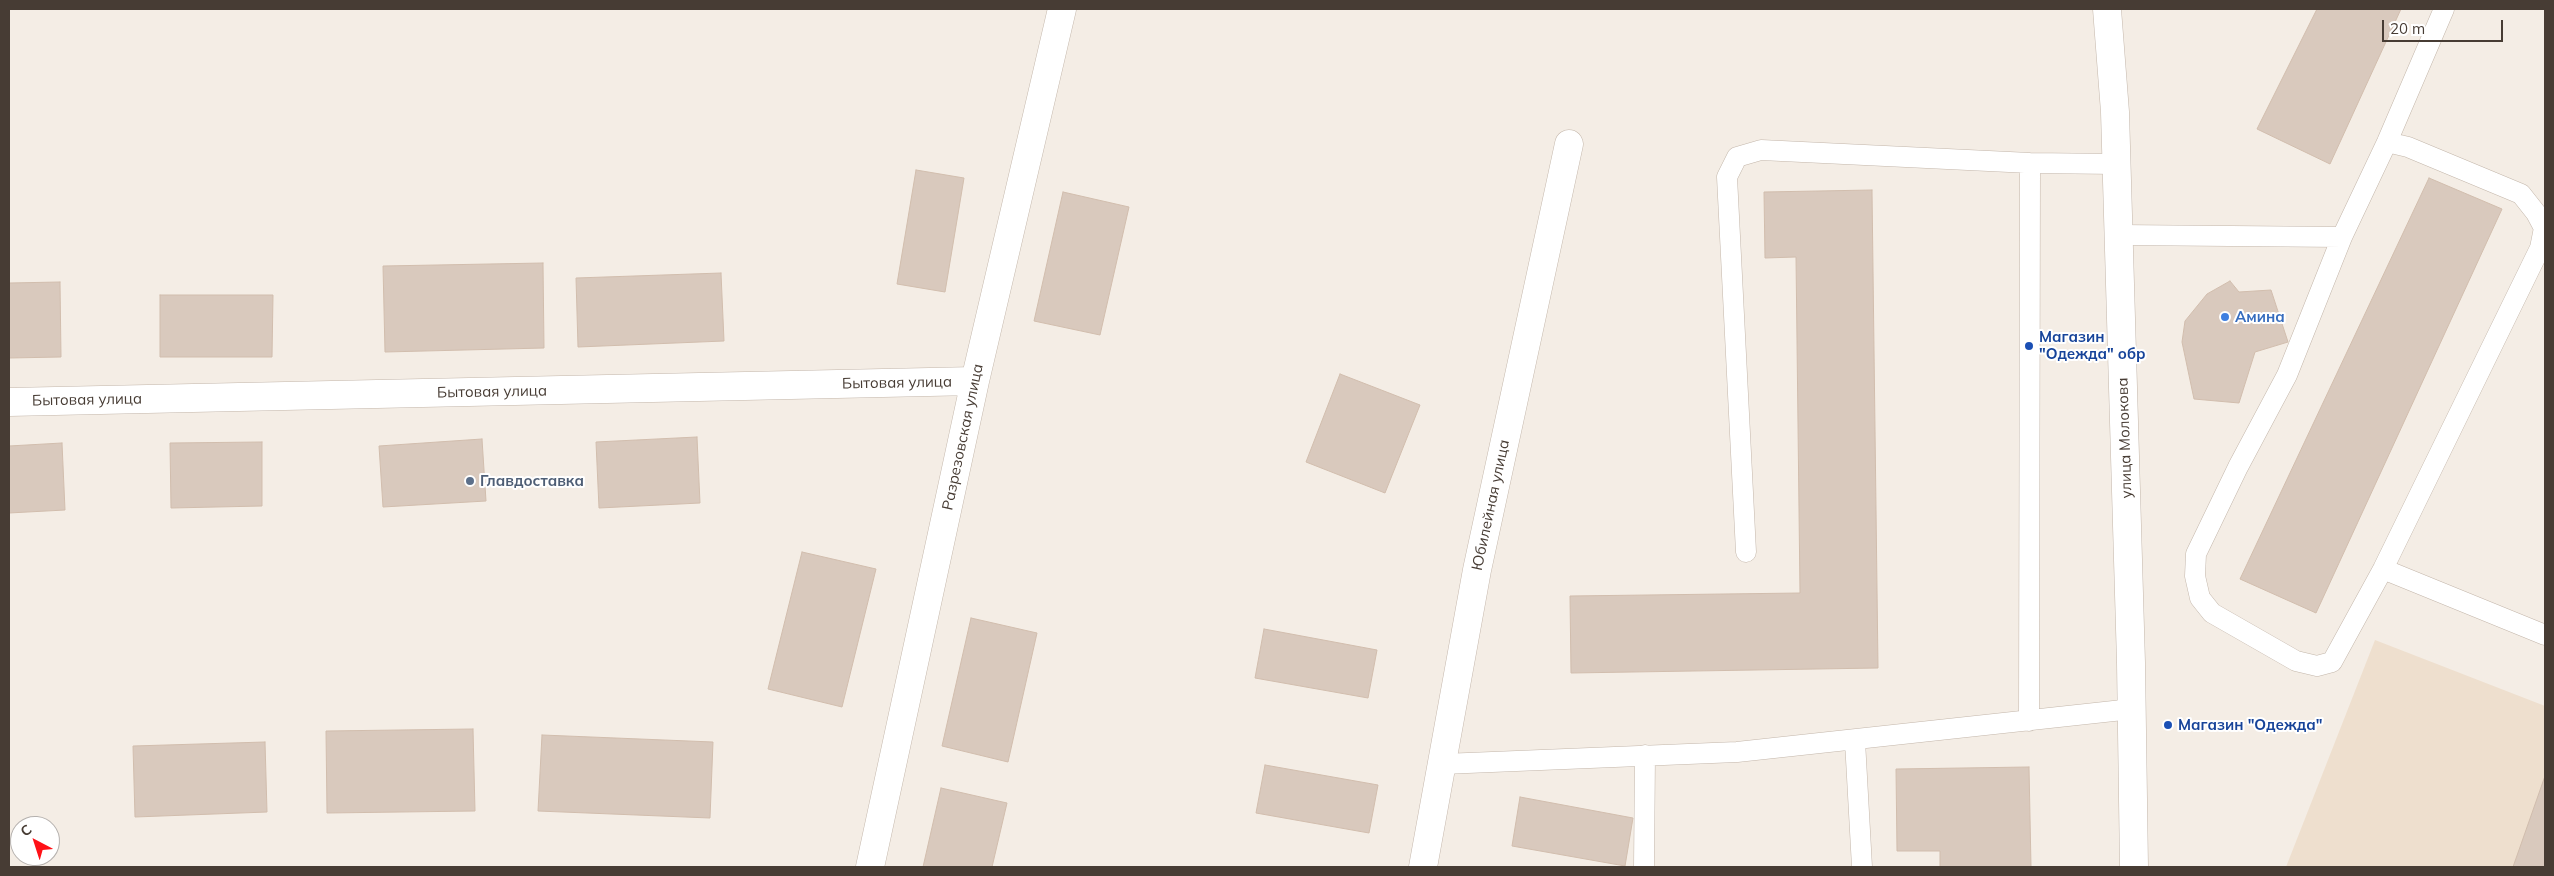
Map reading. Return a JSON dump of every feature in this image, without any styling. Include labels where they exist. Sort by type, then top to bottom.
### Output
[{"type":"street","name":"Разрезовская улица","points":[[870,867],[975,381],[1062,9]]},
{"type":"street","name":"улица Молокова","points":[[2107,9],[2119,236],[2132,709],[2134,867]]},
{"type":"street","name":"Юбилейная улица","points":[[1423,867],[1477,570],[1570,144]]},
{"type":"street","name":"Бытовая улица","points":[[9,402],[975,381]]},
{"type":"lane","points":[[2387,142],[2408,147],[2521,194],[2545,228],[2540,248],[2383,569],[2332,662],[2317,666],[2296,661],[2212,613],[2200,598],[2195,576],[2196,554],[2286,376],[2342,237],[2387,142],[2444,9]]},
{"type":"lane","points":[[1746,552],[1727,177],[1737,158],[1761,150],[2030,163],[2116,164]]},
{"type":"lane","points":[[2028,721],[2030,163]]},
{"type":"lane","points":[[2119,236],[2342,237]]},
{"type":"lane","points":[[2383,569],[2545,635]]},
{"type":"lane","points":[[1443,764],[1737,752],[1855,741],[2132,709]]},
{"type":"lane","points":[[1855,741],[1862,867]]},
{"type":"lane","points":[[1644,867],[1645,756]]},
{"type":"shaded area","points":[[2375,640],[2545,706],[2545,867],[2286,867]]},
{"type":"building","points":[[2317,9],[2401,9],[2330,164],[2257,129]]},
{"type":"building","points":[[916,170],[964,178],[945,292],[897,284]]},
{"type":"building","points":[[2429,178],[2502,209],[2316,613],[2240,579]]},
{"type":"building","points":[[1872,190],[1878,668],[1571,673],[1570,596],[1800,593],[1796,257],[1765,258],[1764,192]]},
{"type":"building","points":[[1063,192],[1129,207],[1100,335],[1034,321]]},
{"type":"building","points":[[543,263],[544,348],[385,352],[383,266]]},
{"type":"building","points":[[721,273],[724,341],[578,347],[576,278]]},
{"type":"building","points":[[2230,281],[2239,292],[2271,290],[2288,342],[2255,352],[2239,403],[2194,399],[2182,342],[2185,321],[2207,294]]},
{"type":"building","points":[[60,282],[61,357],[9,358],[9,283]]},
{"type":"building","points":[[160,295],[273,295],[272,357],[160,357]]},
{"type":"building","points":[[1340,374],[1420,405],[1385,493],[1306,462]]},
{"type":"building","points":[[697,437],[700,503],[599,508],[596,442]]},
{"type":"building","points":[[482,439],[486,501],[383,507],[379,446]]},
{"type":"building","points":[[262,442],[262,506],[171,508],[170,443]]},
{"type":"building","points":[[62,443],[65,510],[9,513],[9,446]]},
{"type":"building","points":[[802,552],[876,569],[842,707],[768,689]]},
{"type":"building","points":[[971,618],[1037,633],[1008,762],[942,746]]},
{"type":"building","points":[[1264,629],[1377,650],[1368,698],[1255,678]]},
{"type":"building","points":[[473,729],[475,811],[327,813],[326,731]]},
{"type":"building","points":[[542,735],[713,742],[710,818],[538,811]]},
{"type":"building","points":[[265,742],[267,812],[135,817],[133,746]]},
{"type":"building","points":[[1265,765],[1378,785],[1369,833],[1256,813]]},
{"type":"building","points":[[2029,767],[2031,867],[1940,867],[1940,851],[1897,851],[1896,769]]},
{"type":"building","points":[[2545,776],[2545,867],[2513,867]]},
{"type":"building","points":[[941,788],[1007,803],[992,867],[923,867]]},
{"type":"building","points":[[1520,797],[1633,818],[1625,866],[1512,846]]},
{"type":"place","name":"Амина","points":[[2225,317]]},
{"type":"place","name":"Магазин \"Одежда\" обр","points":[[2029,346]]},
{"type":"place","name":"Главдоставка","points":[[470,481]]},
{"type":"place","name":"Магазин \"Одежда\"","points":[[2168,725]]}]
